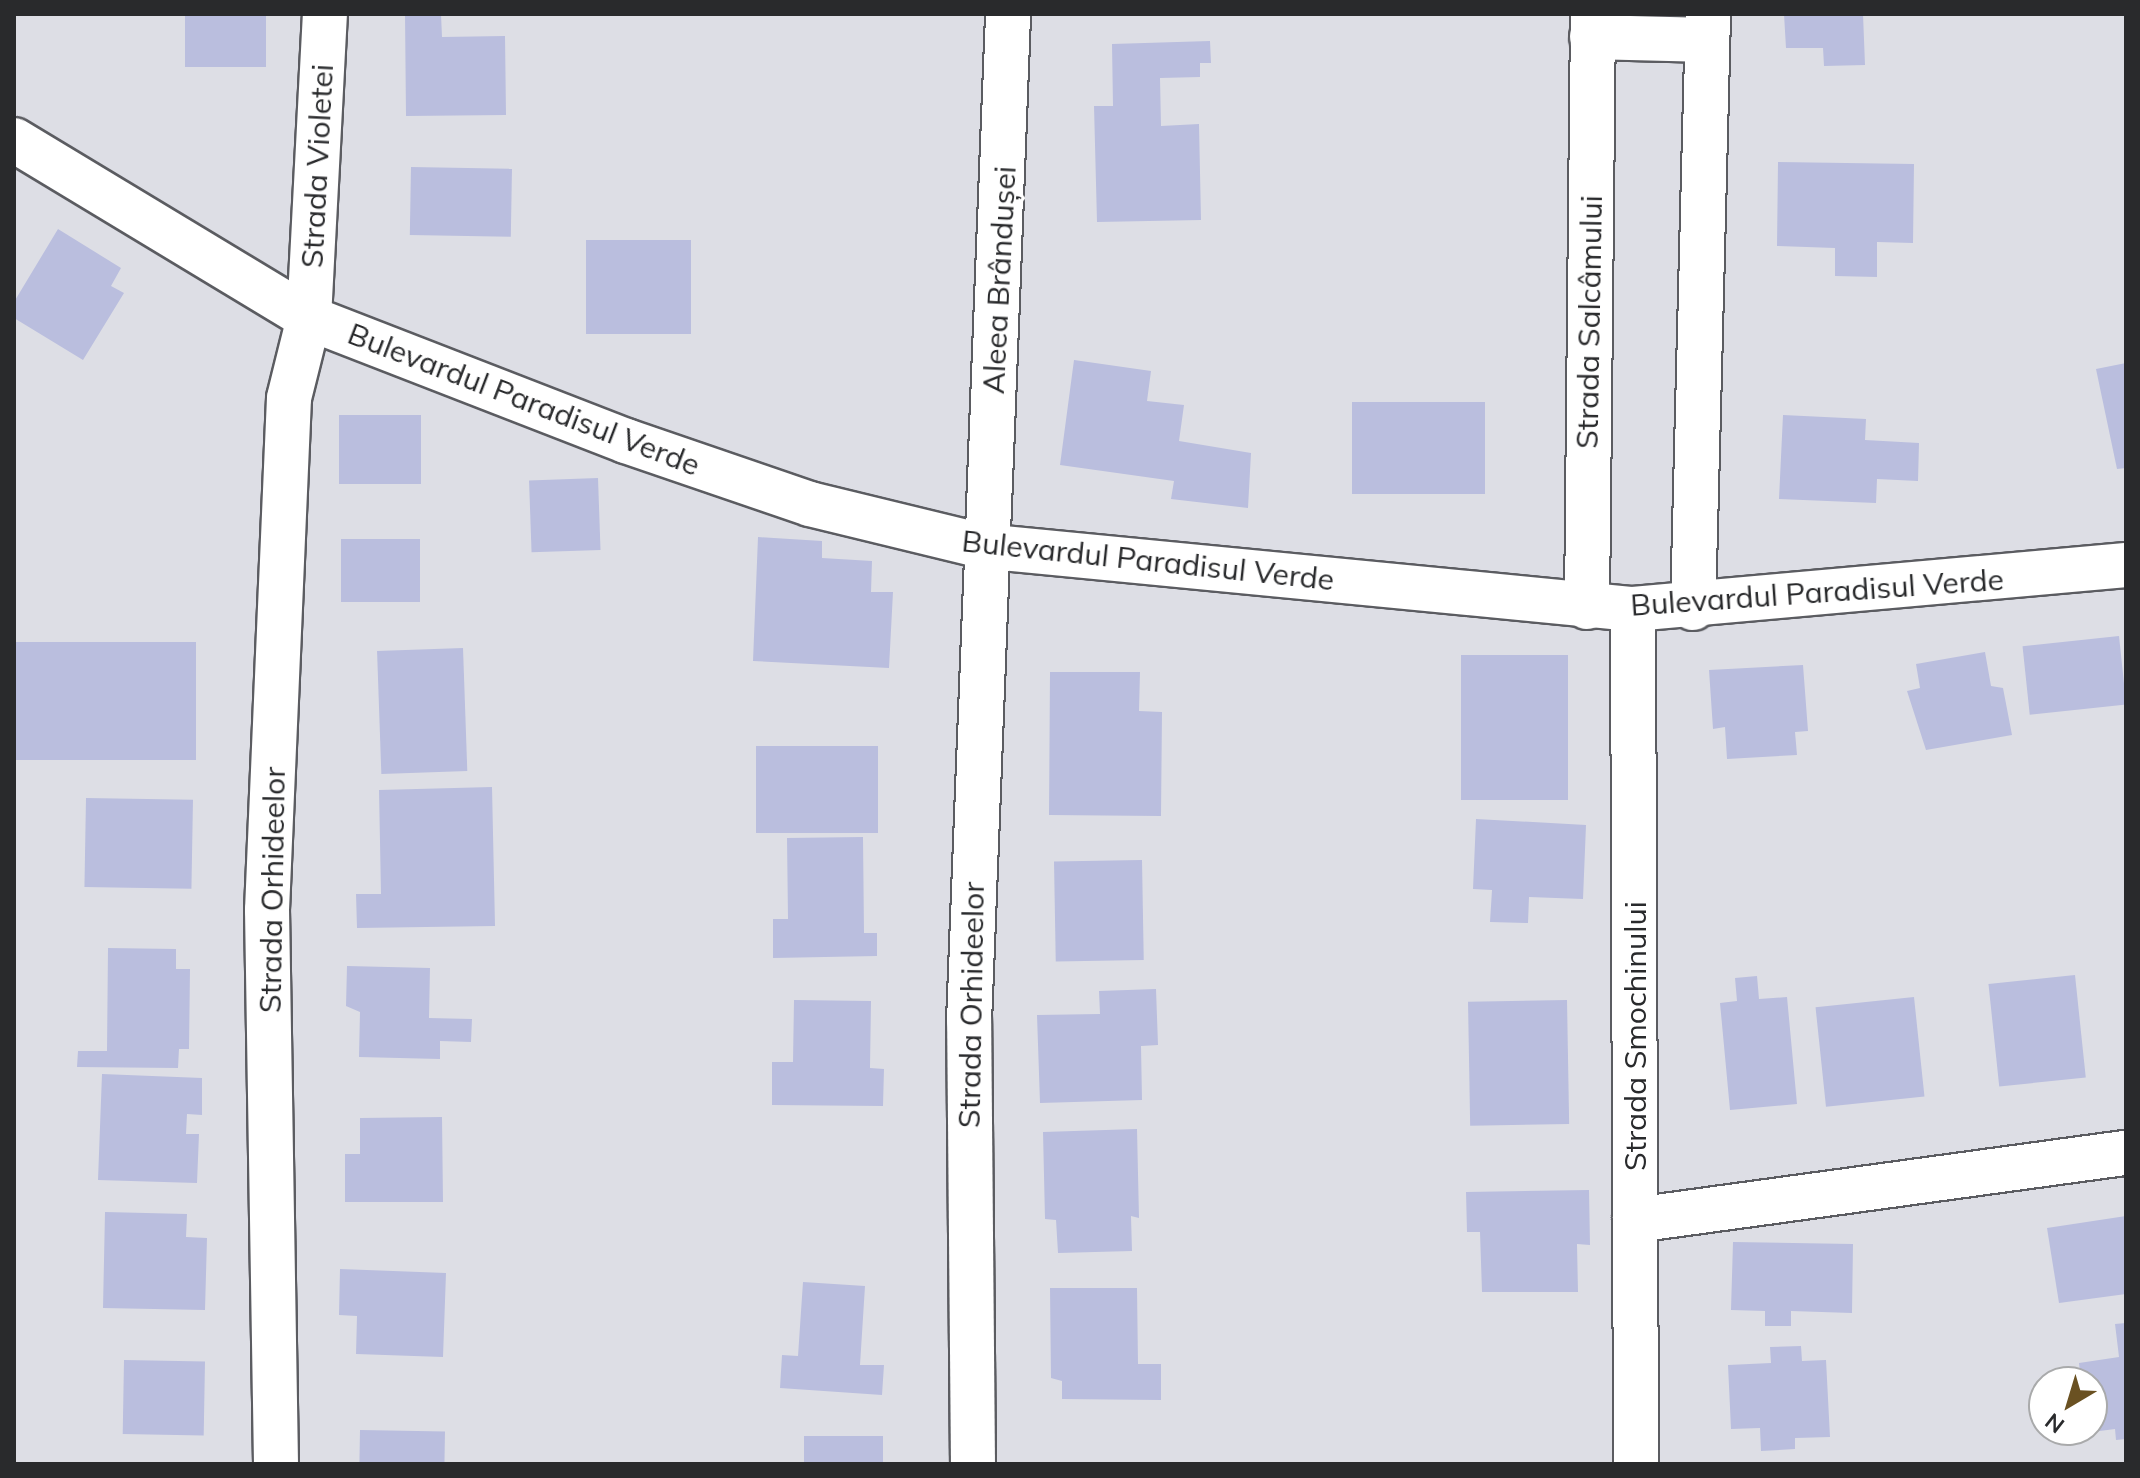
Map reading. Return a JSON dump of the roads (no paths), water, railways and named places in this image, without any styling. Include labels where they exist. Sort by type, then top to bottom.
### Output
[{"type":"street","name":"Strada Violetei","points":[[309,318],[325,14]]},
{"type":"street","name":"Aleea Brândușei","points":[[982,546],[1004,232],[1008,14]]},
{"type":"street","name":"Strada Salcâmului","points":[[1587,607],[1593,26],[1708,27],[1693,608]]},
{"type":"street","name":"Bulevardul Paradisul Verde","points":[[14,140],[309,318],[753,484],[982,546],[1587,607],[1633,609],[1693,608],[2126,565]]},
{"type":"street","name":"Strada Orhideelor","points":[[276,1464],[267,910],[289,398],[309,318]]},
{"type":"street","name":"Strada Orhideelor","points":[[973,1464],[969,1022],[982,546]]},
{"type":"street","name":"Strada Smochinului","points":[[1633,609],[1636,1464]]},
{"type":"street","points":[[1635,1220],[2126,1153]]}]
